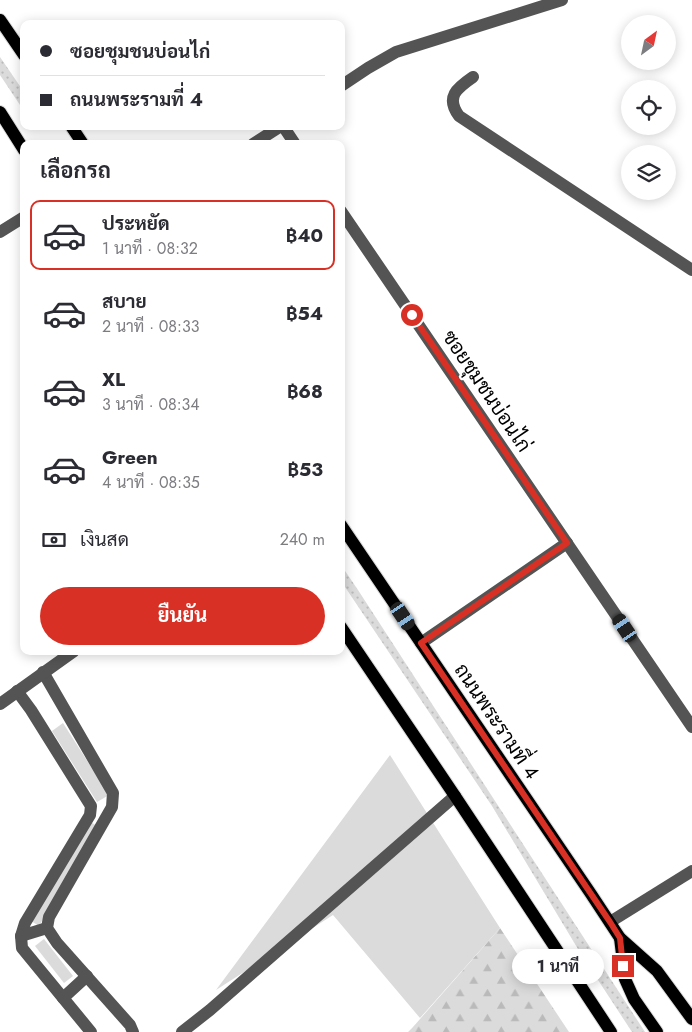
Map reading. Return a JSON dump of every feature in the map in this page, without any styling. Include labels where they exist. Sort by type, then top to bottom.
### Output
[{"type":"main road","points":[[0,20],[20,50]]},
{"type":"main road","points":[[0,112],[20,144]]},
{"type":"main road","name":"ถนนพระรามที่ 4","points":[[345,531],[620,938],[657,971],[692,1019]]},
{"type":"main road","points":[[345,634],[611,1032]]},
{"type":"main road","name":"ถนนพระรามที่ 4","points":[[620,938],[625,979],[634,999],[656,1032]]},
{"type":"street","points":[[345,83],[396,52],[562,0]]},
{"type":"street","points":[[473,78],[459,87],[452,98],[452,107],[459,116],[692,270]]},
{"type":"street","points":[[259,140],[276,130]]},
{"type":"street","name":"ซอยชุมชนบ่อนไก่","points":[[345,217],[692,727]]},
{"type":"street","points":[[0,232],[20,220]]},
{"type":"street","points":[[421,643],[567,543]]},
{"type":"street","points":[[0,704],[68,655]]},
{"type":"street","points":[[43,672],[113,793],[112,807],[49,917],[47,928],[57,943],[130,1025],[133,1032]]},
{"type":"street","points":[[17,691],[87,797],[91,806],[90,816],[25,923],[21,936],[22,948],[91,1032]]},
{"type":"street","points":[[182,1032],[210,1010],[455,796]]},
{"type":"street","points":[[91,810],[110,811]]},
{"type":"street","points":[[610,922],[692,871]]},
{"type":"street","points":[[21,936],[47,928]]},
{"type":"street","points":[[63,998],[87,976]]},
{"type":"green space","points":[[0,57],[20,86],[20,105],[0,75]]},
{"type":"green space","points":[[345,571],[645,1032],[632,1032],[581,954],[492,806],[345,587]]},
{"type":"green space","points":[[63,723],[109,795],[97,802],[52,731]]},
{"type":"green space","points":[[390,755],[500,928],[420,1018],[333,915],[216,990]]},
{"type":"green space","points":[[89,821],[97,826],[39,926],[31,921]]},
{"type":"green space","points":[[500,928],[569,1032],[408,1032],[413,1027]]},
{"type":"green space","points":[[44,939],[73,976],[64,983],[35,946]]},
{"type":"route","points":[[412,315],[567,543],[421,643],[610,922],[620,938],[623,966]]}]
